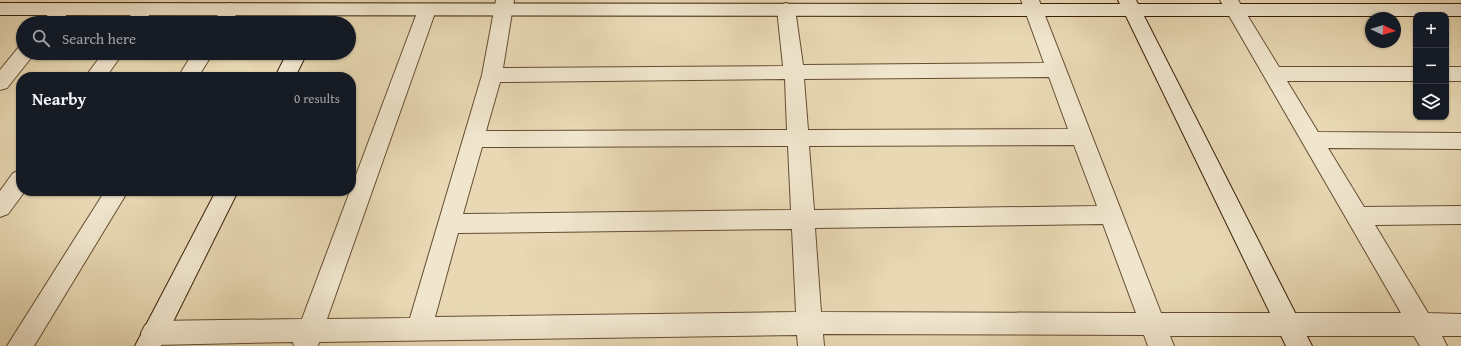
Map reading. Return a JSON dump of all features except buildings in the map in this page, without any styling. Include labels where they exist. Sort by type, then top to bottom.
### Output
[{"type":"street","points":[[1032,4],[1157,336]]},
{"type":"street","points":[[0,9],[56,16],[226,16],[319,11],[427,10],[504,5],[674,5],[786,9],[1032,4],[1130,4],[1461,10]]},
{"type":"street","points":[[1130,4],[1294,335]]},
{"type":"street","points":[[419,329],[492,75],[504,5]]},
{"type":"street","points":[[1232,5],[1428,336]]},
{"type":"street","points":[[786,9],[794,72],[810,335]]},
{"type":"street","points":[[307,338],[427,10]]},
{"type":"street","points":[[0,83],[19,60]]},
{"type":"street","points":[[99,72],[108,60]]},
{"type":"street","points":[[191,72],[199,60]]},
{"type":"street","points":[[288,72],[294,60]]},
{"type":"street","points":[[492,75],[1057,70]]},
{"type":"street","points":[[1272,74],[1413,74]]},
{"type":"street","points":[[1449,74],[1461,74]]},
{"type":"street","points":[[474,139],[1082,137]]},
{"type":"street","points":[[1312,140],[1461,141]]},
{"type":"street","points":[[0,208],[16,186]]},
{"type":"street","points":[[20,346],[113,196]]},
{"type":"street","points":[[224,196],[151,340],[307,338],[419,329],[810,335],[1428,336],[1461,326]]},
{"type":"street","points":[[449,224],[1112,215]]},
{"type":"street","points":[[1356,216],[1461,215]]}]
